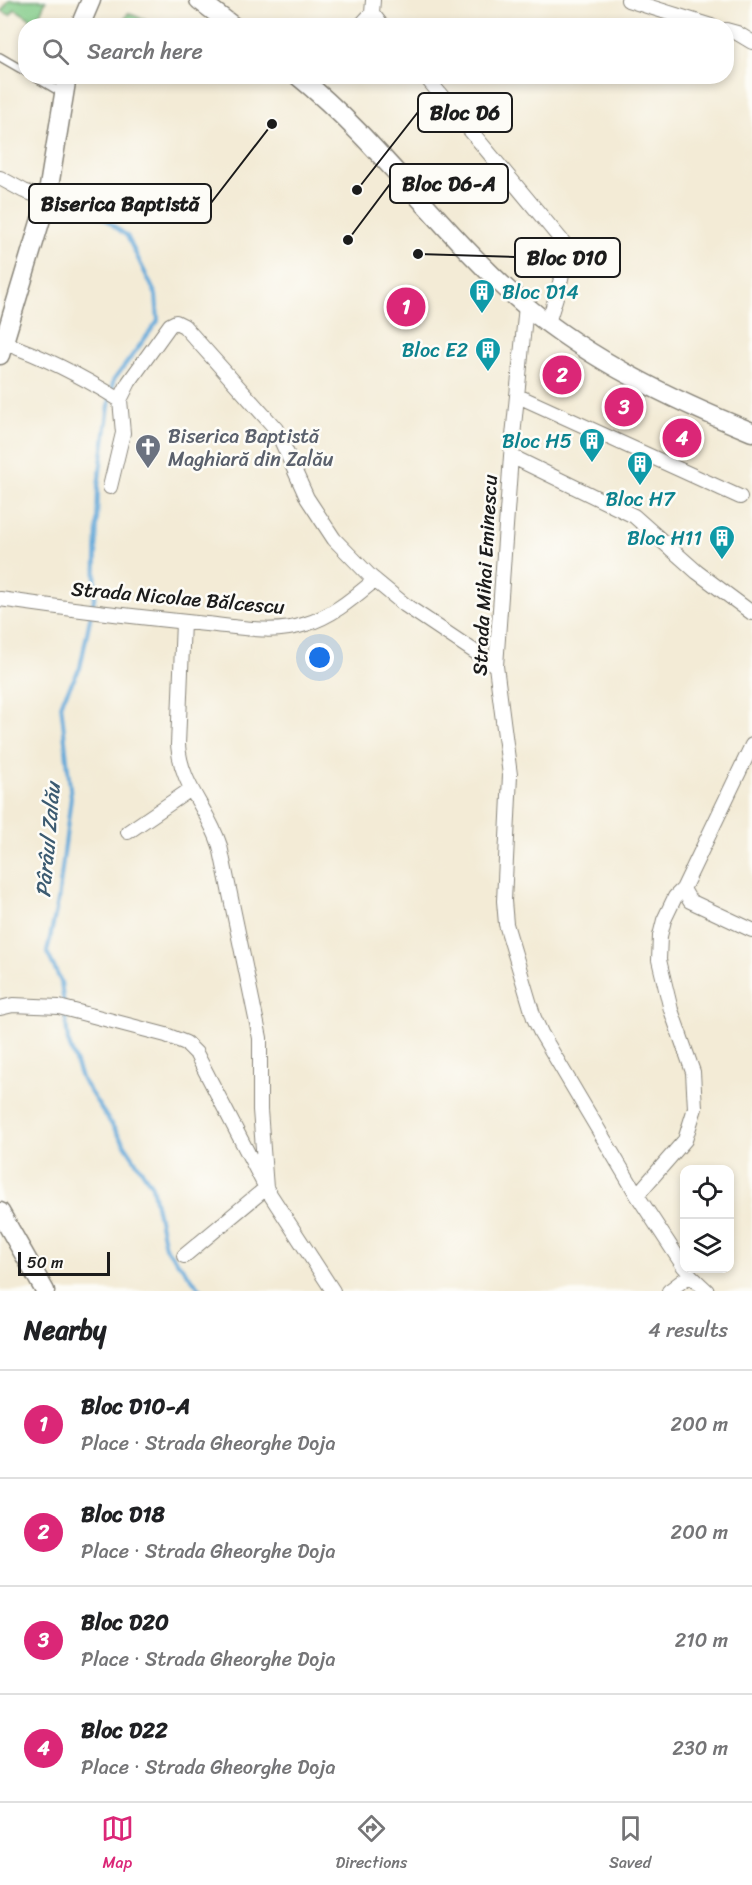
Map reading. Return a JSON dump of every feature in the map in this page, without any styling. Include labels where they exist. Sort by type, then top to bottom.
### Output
[{"type":"main road","points":[[83,18],[91,0]]},
{"type":"main road","points":[[199,0],[223,18]]},
{"type":"main road","points":[[312,84],[481,263],[526,306],[586,349],[658,390],[711,416],[752,432]]},
{"type":"main road","points":[[2,349],[47,200],[65,86]]},
{"type":"main road","points":[[0,1212],[45,1291]]},
{"type":"street","points":[[628,0],[685,18]]},
{"type":"street","points":[[734,32],[752,42]]},
{"type":"street","points":[[431,84],[563,242],[565,253],[563,268],[548,323]]},
{"type":"street","points":[[0,178],[47,200]]},
{"type":"street","name":"Strada Mihai Eminescu","points":[[526,306],[511,456],[496,666],[510,775],[504,901],[506,924],[534,1018],[541,1033],[637,1195],[680,1260]]},
{"type":"street","points":[[110,488],[123,434],[120,400],[129,382],[170,325],[176,322],[184,326],[276,429],[307,498],[334,539],[375,580],[405,605],[496,666]]},
{"type":"street","points":[[2,349],[45,359],[120,400]]},
{"type":"street","points":[[518,396],[740,497]]},
{"type":"street","points":[[511,456],[634,516],[697,572],[752,613]]},
{"type":"street","name":"Strada Nicolae Bălcescu","points":[[0,599],[103,613],[269,630],[307,624],[341,608],[375,580]]},
{"type":"street","points":[[183,622],[179,761],[183,775],[216,833],[220,846],[260,1038],[260,1110],[266,1188]]},
{"type":"street","points":[[637,1195],[685,1140],[695,1107],[693,1072],[671,1010],[659,960],[660,936],[664,920],[675,897],[683,889],[752,745]]},
{"type":"street","points":[[128,832],[192,789]]},
{"type":"street","points":[[683,889],[690,901],[752,930]]},
{"type":"street","points":[[0,1008],[13,1005],[59,1007],[166,1035],[186,1043],[196,1053],[266,1188],[333,1291]]},
{"type":"street","points":[[184,1256],[266,1188]]},
{"type":"street","points":[[669,1291],[684,1273]]},
{"type":"street","name":"Strada Mihai Eminescu","points":[[690,1273],[707,1291]]},
{"type":"lane","points":[[0,57],[18,67]]},
{"type":"green space","points":[[9,0],[46,0],[38,18],[29,18],[15,9],[10,15],[2,11]]},
{"type":"green space","points":[[128,13],[140,18],[126,18]]},
{"type":"waterway","name":"Pârâul Zalău","points":[[61,207],[81,210],[105,219],[127,236],[156,295],[158,321],[113,381],[112,391]]},
{"type":"waterway","name":"Pârâul Zalău","points":[[64,1005],[61,982],[47,952],[58,901],[71,797],[61,703],[80,668],[95,594],[98,486],[110,398]]},
{"type":"waterway","name":"Pârâul Zalău","points":[[65,1012],[68,1041],[81,1078],[152,1186],[165,1247],[202,1291]]},
{"type":"place","name":"Biserica Baptistă","points":[[272,124]]},
{"type":"place","name":"Bloc D6","points":[[357,190]]},
{"type":"place","name":"Bloc D6-A","points":[[348,240]]},
{"type":"place","name":"Bloc D10","points":[[418,254]]},
{"type":"place","name":"Bloc D10-A","points":[[406,307]]},
{"type":"place","name":"Bloc D14","points":[[482,315]]},
{"type":"place","name":"Bloc E2","points":[[488,373]]},
{"type":"place","name":"Bloc D18","points":[[562,375]]},
{"type":"place","name":"Bloc D20","points":[[624,407]]},
{"type":"place","name":"Bloc D22","points":[[682,438]]},
{"type":"place","name":"Bloc H5","points":[[592,464]]},
{"type":"place","name":"Biserica Baptistă Maghiară din Zalău","points":[[148,470]]},
{"type":"place","name":"Bloc H7","points":[[640,487]]},
{"type":"place","name":"Bloc H11","points":[[722,561]]}]
